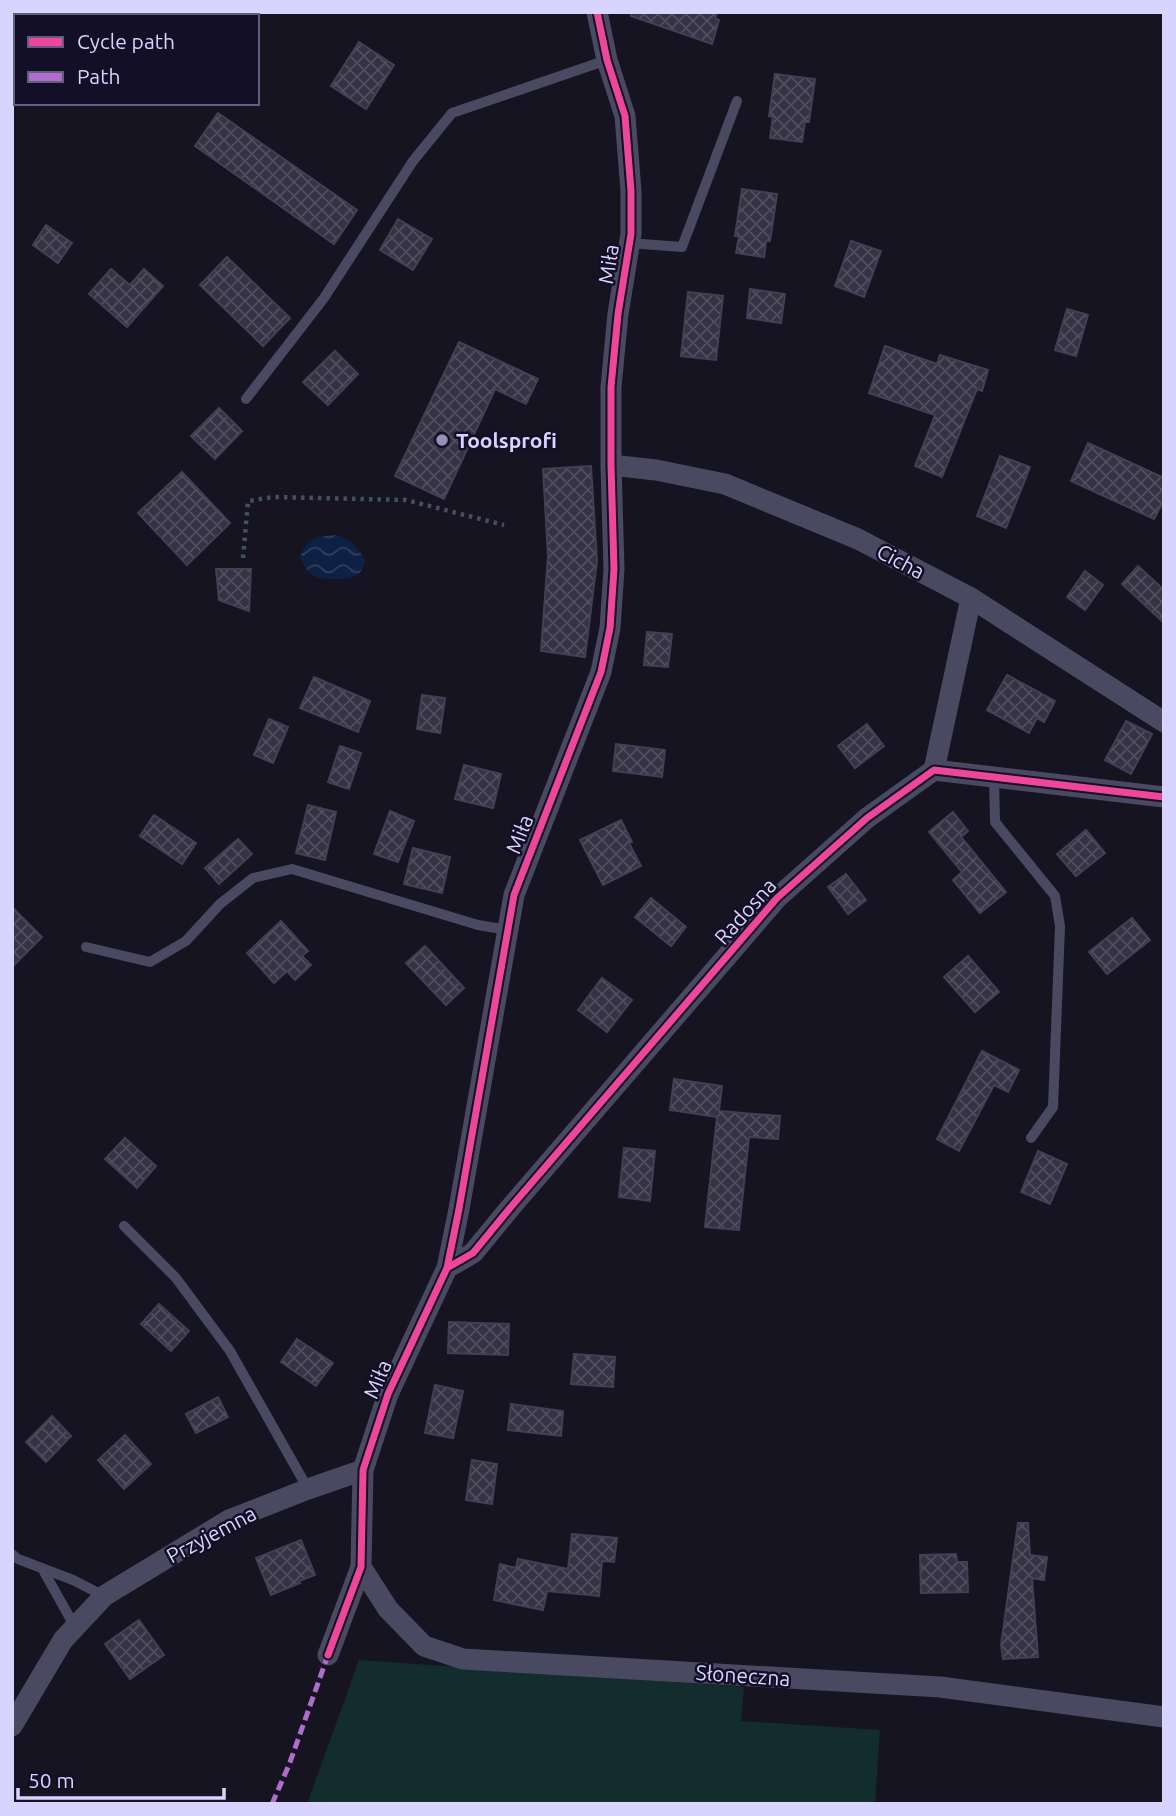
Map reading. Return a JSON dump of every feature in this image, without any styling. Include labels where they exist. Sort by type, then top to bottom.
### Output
[{"type":"street","name":"Miła","points":[[328,1655],[361,1567],[363,1470],[388,1394],[447,1268],[514,895],[601,672],[610,628],[614,569],[611,387],[618,314],[629,243],[631,191],[625,116],[607,60],[597,12]]},
{"type":"street","name":"Cicha","points":[[611,465],[656,470],[725,484],[858,538],[971,598],[1164,722]]},
{"type":"street","points":[[971,598],[934,770],[1164,797]]},
{"type":"street","name":"Radosna","points":[[447,1268],[473,1253],[777,898],[867,818],[934,770]]},
{"type":"street","name":"Przyjemna","points":[[12,1726],[63,1640],[104,1595],[229,1520],[363,1470]]},
{"type":"street","name":"Słoneczna","points":[[361,1567],[388,1609],[424,1646],[463,1659],[940,1687],[1164,1717]]},
{"type":"lane","points":[[246,399],[324,298],[413,161],[452,113],[607,60]]},
{"type":"lane","points":[[629,243],[682,247],[737,101]]},
{"type":"lane","points":[[994,778],[995,822],[1055,896],[1060,926],[1054,1107],[1031,1138]]},
{"type":"lane","points":[[86,947],[150,962],[186,941],[220,904],[253,878],[292,869],[478,925],[508,930]]},
{"type":"lane","points":[[124,1226],[176,1278],[230,1350],[308,1489]]},
{"type":"lane","points":[[12,1554],[18,1559],[104,1595]]},
{"type":"lane","points":[[42,1569],[75,1627]]},
{"type":"path","points":[[243,558],[247,501],[274,496],[406,500],[504,525]]},
{"type":"green space","points":[[359,1660],[744,1687],[741,1721],[880,1730],[875,1804],[307,1804]]},
{"type":"water","points":[[338,535],[353,543],[365,559],[362,569],[348,578],[328,579],[314,576],[300,558],[306,545],[314,539]]},
{"type":"building","points":[[631,12],[717,12],[715,18],[719,20],[712,44],[631,16]]},
{"type":"building","points":[[359,42],[394,65],[366,109],[331,86]]},
{"type":"building","points":[[775,74],[815,79],[809,122],[805,122],[802,142],[770,138],[773,117],[769,116]]},
{"type":"building","points":[[218,113],[357,210],[334,244],[195,146]]},
{"type":"building","points":[[742,189],[777,194],[770,241],[766,241],[764,257],[736,253],[739,236],[735,236]]},
{"type":"building","points":[[398,219],[432,239],[413,270],[380,250]]},
{"type":"building","points":[[46,225],[72,243],[58,263],[33,245]]},
{"type":"building","points":[[851,241],[881,251],[864,297],[835,286]]},
{"type":"building","points":[[227,257],[290,318],[263,346],[200,285]]},
{"type":"building","points":[[111,269],[130,285],[144,269],[163,286],[127,327],[89,294]]},
{"type":"building","points":[[750,289],[785,294],[781,323],[747,318]]},
{"type":"building","points":[[688,292],[723,296],[716,360],[681,356]]},
{"type":"building","points":[[1067,309],[1088,315],[1076,356],[1055,350]]},
{"type":"building","name":"Toolsprofi","points":[[459,342],[538,379],[526,404],[495,389],[444,499],[395,476]]},
{"type":"building","points":[[885,346],[937,364],[940,355],[988,370],[982,391],[977,389],[942,477],[915,466],[935,415],[869,393]]},
{"type":"building","points":[[335,351],[358,374],[328,405],[303,382]]},
{"type":"building","points":[[219,408],[242,431],[215,459],[191,436]]},
{"type":"building","points":[[1088,443],[1164,478],[1164,500],[1154,519],[1071,481]]},
{"type":"building","points":[[1000,456],[1030,467],[1006,528],[977,516]]},
{"type":"building","points":[[591,466],[597,561],[585,657],[541,651],[548,556],[543,469]]},
{"type":"building","points":[[182,472],[230,523],[187,565],[138,513]]},
{"type":"building","points":[[1138,566],[1164,590],[1164,623],[1122,584]]},
{"type":"building","points":[[216,569],[251,569],[249,611],[219,600]]},
{"type":"building","points":[[1085,571],[1103,585],[1085,610],[1067,597]]},
{"type":"building","points":[[647,632],[672,634],[668,667],[644,665]]},
{"type":"building","points":[[1007,675],[1055,701],[1044,722],[1037,718],[1029,733],[987,710]]},
{"type":"building","points":[[314,677],[370,701],[358,732],[300,708]]},
{"type":"building","points":[[422,695],[445,698],[440,733],[417,729]]},
{"type":"building","points":[[269,719],[288,727],[273,763],[254,755]]},
{"type":"building","points":[[1126,721],[1152,734],[1131,774],[1105,760]]},
{"type":"building","points":[[867,724],[884,746],[855,768],[838,746]]},
{"type":"building","points":[[616,744],[665,750],[662,777],[613,771]]},
{"type":"building","points":[[340,746],[361,753],[349,789],[328,782]]},
{"type":"building","points":[[464,765],[501,774],[493,808],[455,799]]},
{"type":"building","points":[[308,805],[336,812],[325,860],[296,853]]},
{"type":"building","points":[[390,811],[414,821],[398,862],[374,854]]},
{"type":"building","points":[[953,812],[968,831],[961,837],[1006,892],[980,913],[953,880],[962,872],[929,832]]},
{"type":"building","points":[[154,815],[196,843],[182,864],[140,836]]},
{"type":"building","points":[[621,820],[641,866],[603,885],[580,840]]},
{"type":"building","points":[[1086,830],[1105,853],[1076,876],[1057,854]]},
{"type":"building","points":[[238,839],[252,854],[219,884],[205,868]]},
{"type":"building","points":[[413,848],[450,857],[442,893],[404,884]]},
{"type":"building","points":[[846,874],[866,900],[848,914],[828,887]]},
{"type":"building","points":[[651,898],[686,927],[671,946],[635,917]]},
{"type":"building","points":[[12,907],[42,937],[12,967]]},
{"type":"building","points":[[1132,918],[1150,940],[1107,974],[1089,952]]},
{"type":"building","points":[[281,921],[308,951],[302,956],[311,965],[295,980],[287,971],[274,983],[247,953]]},
{"type":"building","points":[[425,946],[464,988],[446,1005],[406,963]]},
{"type":"building","points":[[968,956],[999,992],[975,1012],[944,977]]},
{"type":"building","points":[[602,978],[632,1000],[607,1032],[578,1010]]},
{"type":"building","points":[[982,1051],[1019,1070],[1008,1092],[994,1085],[959,1151],[937,1139]]},
{"type":"building","points":[[674,1079],[722,1086],[719,1111],[780,1116],[778,1139],[749,1137],[739,1230],[705,1227],[717,1117],[670,1110]]},
{"type":"building","points":[[125,1138],[156,1166],[137,1188],[105,1159]]},
{"type":"building","points":[[624,1148],[655,1151],[650,1201],[619,1197]]},
{"type":"building","points":[[1038,1151],[1067,1164],[1050,1204],[1021,1192]]},
{"type":"building","points":[[159,1304],[189,1331],[171,1351],[141,1324]]},
{"type":"building","points":[[449,1322],[509,1324],[508,1355],[448,1353]]},
{"type":"building","points":[[297,1339],[333,1363],[316,1386],[281,1362]]},
{"type":"building","points":[[574,1354],[615,1357],[613,1387],[571,1384]]},
{"type":"building","points":[[435,1385],[463,1391],[453,1438],[425,1433]]},
{"type":"building","points":[[218,1397],[228,1417],[196,1433],[186,1414]]},
{"type":"building","points":[[511,1404],[563,1411],[561,1436],[508,1430]]},
{"type":"building","points":[[52,1416],[71,1436],[46,1462],[26,1442]]},
{"type":"building","points":[[125,1435],[151,1464],[124,1489],[98,1460]]},
{"type":"building","points":[[472,1460],[497,1464],[492,1504],[466,1500]]},
{"type":"building","points":[[1018,1523],[1028,1523],[1030,1555],[1047,1557],[1044,1580],[1032,1578],[1038,1657],[1003,1659],[1001,1645]]},
{"type":"building","points":[[572,1534],[617,1538],[614,1562],[602,1561],[599,1596],[547,1591],[543,1610],[494,1600],[500,1564],[516,1568],[518,1559],[568,1569]]},
{"type":"building","points":[[301,1540],[315,1575],[271,1595],[256,1558]]},
{"type":"building","points":[[956,1554],[957,1562],[967,1562],[968,1592],[921,1593],[920,1555]]},
{"type":"building","points":[[139,1620],[164,1655],[130,1679],[105,1644]]},
{"type":"marked path","points":[[272,1804],[289,1765],[328,1655]]},
{"type":"cycle path","points":[[328,1655],[361,1567],[363,1470],[388,1394],[447,1268],[514,895],[601,672],[610,628],[614,569],[611,387],[618,314],[631,234],[631,191],[625,116],[607,60],[597,12]]},
{"type":"cycle path","points":[[447,1268],[473,1253],[777,898],[867,818],[934,770],[1164,797]]},
{"type":"place","name":"Toolsprofi","points":[[442,440]]}]
